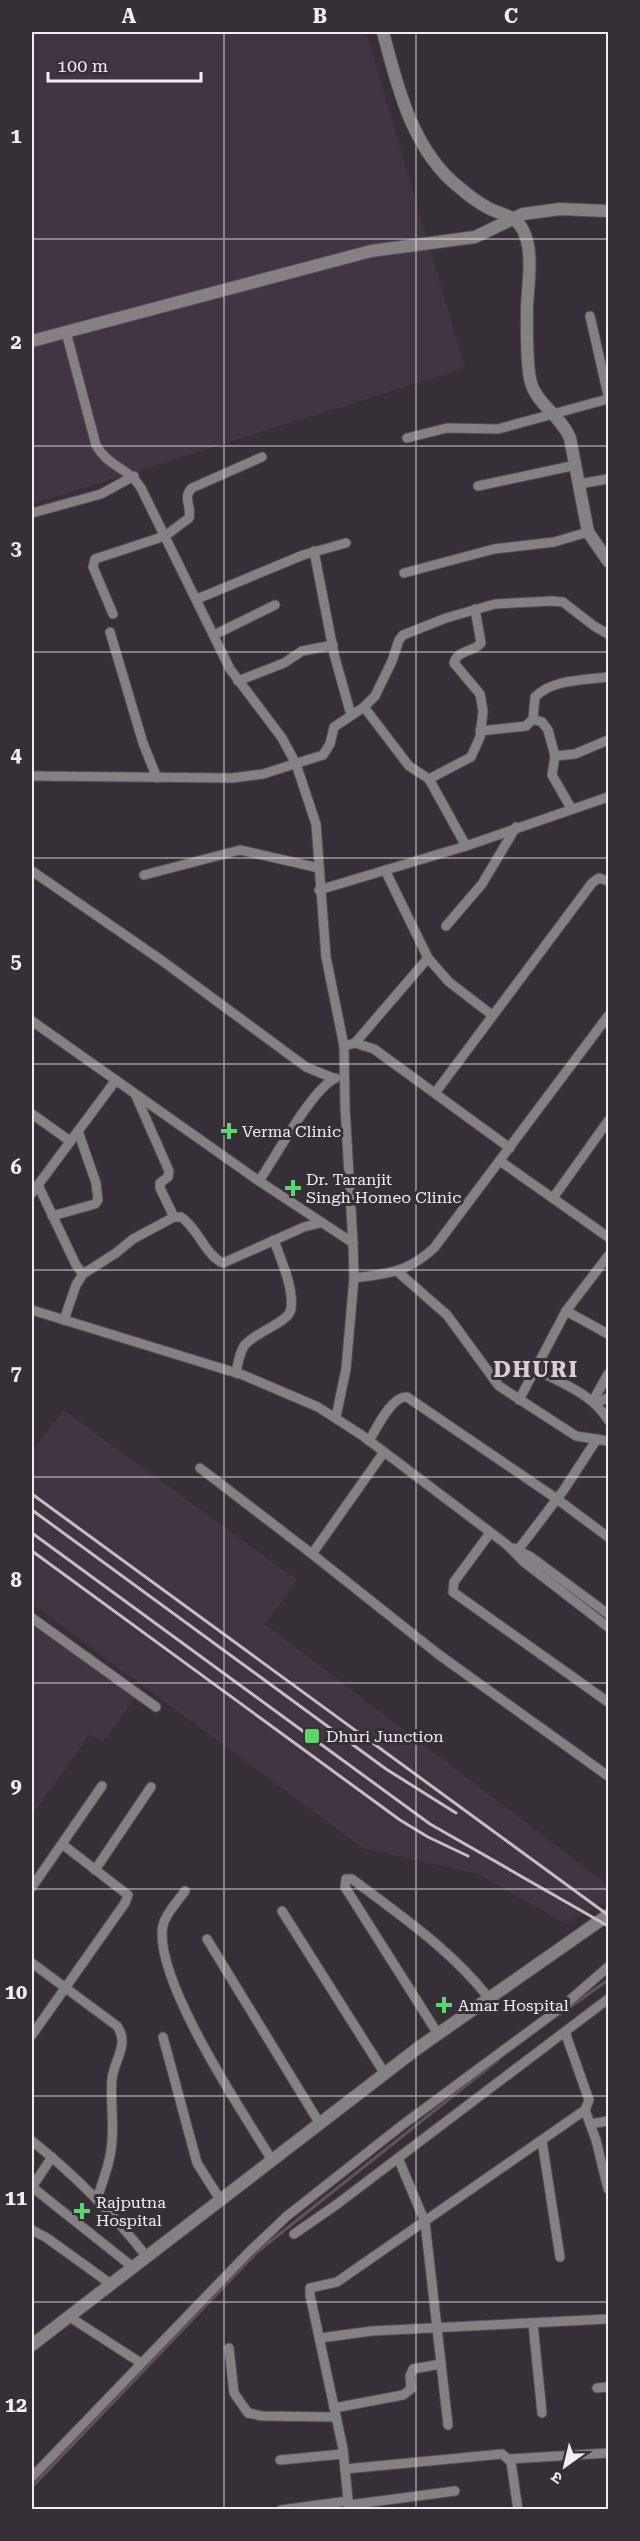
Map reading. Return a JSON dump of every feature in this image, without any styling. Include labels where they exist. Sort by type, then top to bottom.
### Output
[{"type":"street","points":[[383,32],[404,102],[422,144],[441,171],[477,201],[513,217],[523,231],[528,251],[527,325],[530,378],[537,397],[565,424],[576,465],[588,532],[609,561]]},
{"type":"street","points":[[32,341],[371,251],[475,237],[513,217],[560,209],[609,211]]},
{"type":"street","points":[[407,438],[447,428],[498,429],[556,415],[609,397],[590,316]]},
{"type":"street","points":[[66,332],[96,446],[107,460],[134,476],[238,681],[282,738],[296,764],[316,824],[319,890],[328,970],[344,1046],[353,1243],[354,1278],[346,1369],[336,1417]]},
{"type":"street","points":[[113,614],[93,567],[95,559],[165,536],[189,518],[190,513],[186,500],[192,488],[262,457]]},
{"type":"street","points":[[478,486],[576,465]]},
{"type":"street","points":[[32,513],[101,494],[134,476]]},
{"type":"street","points":[[579,484],[609,479]]},
{"type":"street","points":[[404,573],[494,549],[554,542],[588,532]]},
{"type":"street","points":[[197,599],[314,551],[346,543]]},
{"type":"street","points":[[314,551],[333,645],[351,715]]},
{"type":"street","points":[[32,776],[216,779],[248,776],[323,755],[330,744],[334,727],[364,707],[375,696],[403,635],[495,604],[563,602],[594,626],[609,634]]},
{"type":"street","points":[[214,635],[275,605]]},
{"type":"street","points":[[429,779],[471,757],[475,751],[483,711],[480,694],[456,667],[454,661],[459,655],[474,649],[481,643],[475,609]]},
{"type":"street","points":[[110,632],[143,743],[157,778]]},
{"type":"street","points":[[238,681],[284,663],[302,651],[333,645]]},
{"type":"street","points":[[480,730],[526,726],[533,719],[536,697],[545,690],[564,683],[609,677]]},
{"type":"street","points":[[364,707],[409,766],[429,779],[466,846]]},
{"type":"street","points":[[533,719],[545,726],[554,746],[552,775],[571,808]]},
{"type":"street","points":[[555,756],[575,754],[609,740]]},
{"type":"street","points":[[319,890],[466,846],[571,808],[609,797]]},
{"type":"street","points":[[446,926],[482,884],[516,827]]},
{"type":"street","points":[[144,875],[240,850],[319,868]]},
{"type":"street","points":[[385,870],[428,958],[455,988],[492,1015]]},
{"type":"street","points":[[32,871],[161,960],[306,1067],[333,1078]]},
{"type":"street","points":[[435,1093],[592,883],[599,878],[609,881]]},
{"type":"street","points":[[355,1043],[428,958]]},
{"type":"street","points":[[354,1278],[397,1271],[413,1265],[434,1248],[609,1016]]},
{"type":"street","points":[[32,1021],[259,1181],[353,1243]]},
{"type":"street","points":[[344,1046],[355,1043],[374,1049],[510,1148]]},
{"type":"street","points":[[259,1181],[307,1107],[327,1083],[333,1078],[344,1076]]},
{"type":"street","points":[[83,1274],[76,1265],[52,1216],[34,1189],[116,1080]]},
{"type":"street","points":[[135,1094],[169,1171],[168,1177],[160,1183],[159,1188],[174,1217]]},
{"type":"street","points":[[32,1114],[70,1141]]},
{"type":"street","points":[[553,1197],[609,1121]]},
{"type":"street","points":[[52,1216],[95,1204],[98,1200],[96,1183],[78,1131]]},
{"type":"street","points":[[500,1161],[609,1237]]},
{"type":"street","points":[[64,1320],[76,1285],[83,1274],[133,1239],[174,1217],[181,1217],[190,1224],[216,1258],[223,1263],[320,1222]]},
{"type":"street","points":[[236,1373],[241,1352],[246,1344],[287,1317],[291,1309],[287,1280],[274,1240]]},
{"type":"street","points":[[519,1400],[566,1311],[609,1256]]},
{"type":"street","points":[[397,1271],[447,1315],[491,1378],[519,1400],[576,1436],[609,1441]]},
{"type":"street","points":[[32,1310],[266,1383],[336,1417],[490,1533],[609,1614]]},
{"type":"street","points":[[566,1311],[609,1334]]},
{"type":"street","points":[[536,1369],[594,1402],[609,1420]]},
{"type":"street","points":[[594,1402],[609,1374]]},
{"type":"street","points":[[369,1441],[395,1401],[402,1396],[407,1397],[609,1537]]},
{"type":"street","points":[[594,1402],[609,1398]]},
{"type":"street","points":[[518,1550],[557,1499],[597,1439]]},
{"type":"street","points":[[312,1554],[384,1452]]},
{"type":"street","points":[[200,1468],[438,1654],[609,1776]]},
{"type":"street","points":[[490,1533],[453,1582],[453,1592],[609,1702]]},
{"type":"street","points":[[506,1544],[525,1563],[609,1627]]},
{"type":"street","points":[[32,1618],[156,1707]]},
{"type":"street","points":[[32,1887],[102,1786]]},
{"type":"street","points":[[95,1870],[151,1787]]},
{"type":"street","points":[[32,2036],[127,1898],[126,1892],[62,1844]]},
{"type":"street","points":[[438,2034],[345,1887],[346,1879],[352,1879],[444,1948],[468,1971],[488,1997]]},
{"type":"street","points":[[186,1891],[163,1924],[165,1958],[173,1983],[208,2056],[272,2160]]},
{"type":"street","points":[[282,1911],[385,2074]]},
{"type":"street","points":[[32,2346],[68,2316],[112,2285],[438,2034],[488,1997],[609,1915]]},
{"type":"street","points":[[207,1939],[320,2124]]},
{"type":"street","points":[[32,1963],[122,2032],[121,2051],[111,2081],[112,2140],[109,2162],[97,2199]]},
{"type":"street","points":[[32,2477],[286,2216],[401,2126],[562,2007],[609,1967]]},
{"type":"street","points":[[294,2234],[336,2205],[609,1999]]},
{"type":"street","points":[[349,2505],[344,2454],[310,2288],[337,2282],[585,2110],[589,2100],[565,2032]]},
{"type":"street","points":[[163,2037],[197,2163],[220,2201]]},
{"type":"street","points":[[585,2110],[609,2189]]},
{"type":"street","points":[[590,2124],[609,2121]]},
{"type":"street","points":[[32,2141],[97,2199],[122,2225],[147,2257]]},
{"type":"street","points":[[542,2141],[560,2257]]},
{"type":"street","points":[[52,2157],[32,2187],[134,2268]]},
{"type":"street","points":[[398,2158],[425,2222],[448,2425]]},
{"type":"street","points":[[32,2230],[47,2238],[112,2285]]},
{"type":"street","points":[[68,2316],[141,2363]]},
{"type":"street","points":[[320,2338],[372,2331],[609,2319]]},
{"type":"street","points":[[533,2324],[542,2413]]},
{"type":"street","points":[[229,2348],[234,2393],[248,2413],[271,2416],[335,2412],[403,2395],[411,2389],[410,2376],[413,2369],[441,2364]]},
{"type":"street","points":[[597,2388],[609,2387]]},
{"type":"street","points":[[345,2469],[496,2454],[502,2454],[509,2459],[609,2453]]},
{"type":"street","points":[[280,2460],[344,2454]]},
{"type":"street","points":[[509,2459],[518,2510]]},
{"type":"street","points":[[281,2510],[349,2505],[454,2491]]},
{"type":"shaded area","points":[[32,32],[366,32],[465,368],[32,504]]},
{"type":"shaded area","name":"Dhuri Junction","points":[[63,1410],[297,1580],[265,1624],[608,1885],[608,1900],[567,1924],[478,1874],[363,1848],[32,1604],[32,1446],[35,1448]]},
{"type":"shaded area","points":[[32,1624],[135,1698],[103,1742],[90,1734],[32,1815]]},
{"type":"waterway","points":[[559,2015],[608,1980]]},
{"type":"waterway","points":[[32,2487],[257,2252],[498,2060]]},
{"type":"railway","points":[[32,1494],[608,1915]]},
{"type":"railway","points":[[32,1510],[386,1769],[456,1813]]},
{"type":"railway","points":[[32,1533],[430,1824],[608,1926]]},
{"type":"railway","points":[[32,1551],[400,1820],[428,1837],[468,1856]]},
{"type":"place","name":"Verma Clinic","points":[[229,1131]]},
{"type":"place","name":"Dr. Taranjit Singh Homeo Clinic","points":[[293,1188]]},
{"type":"place","name":"Dhuri Junction","points":[[312,1736]]},
{"type":"place","name":"Amar Hospital","points":[[444,2005]]},
{"type":"place","name":"Rajputna Hospital","points":[[82,2211]]},
{"type":"district","name":"DHURI","points":[[536,1369]]}]
